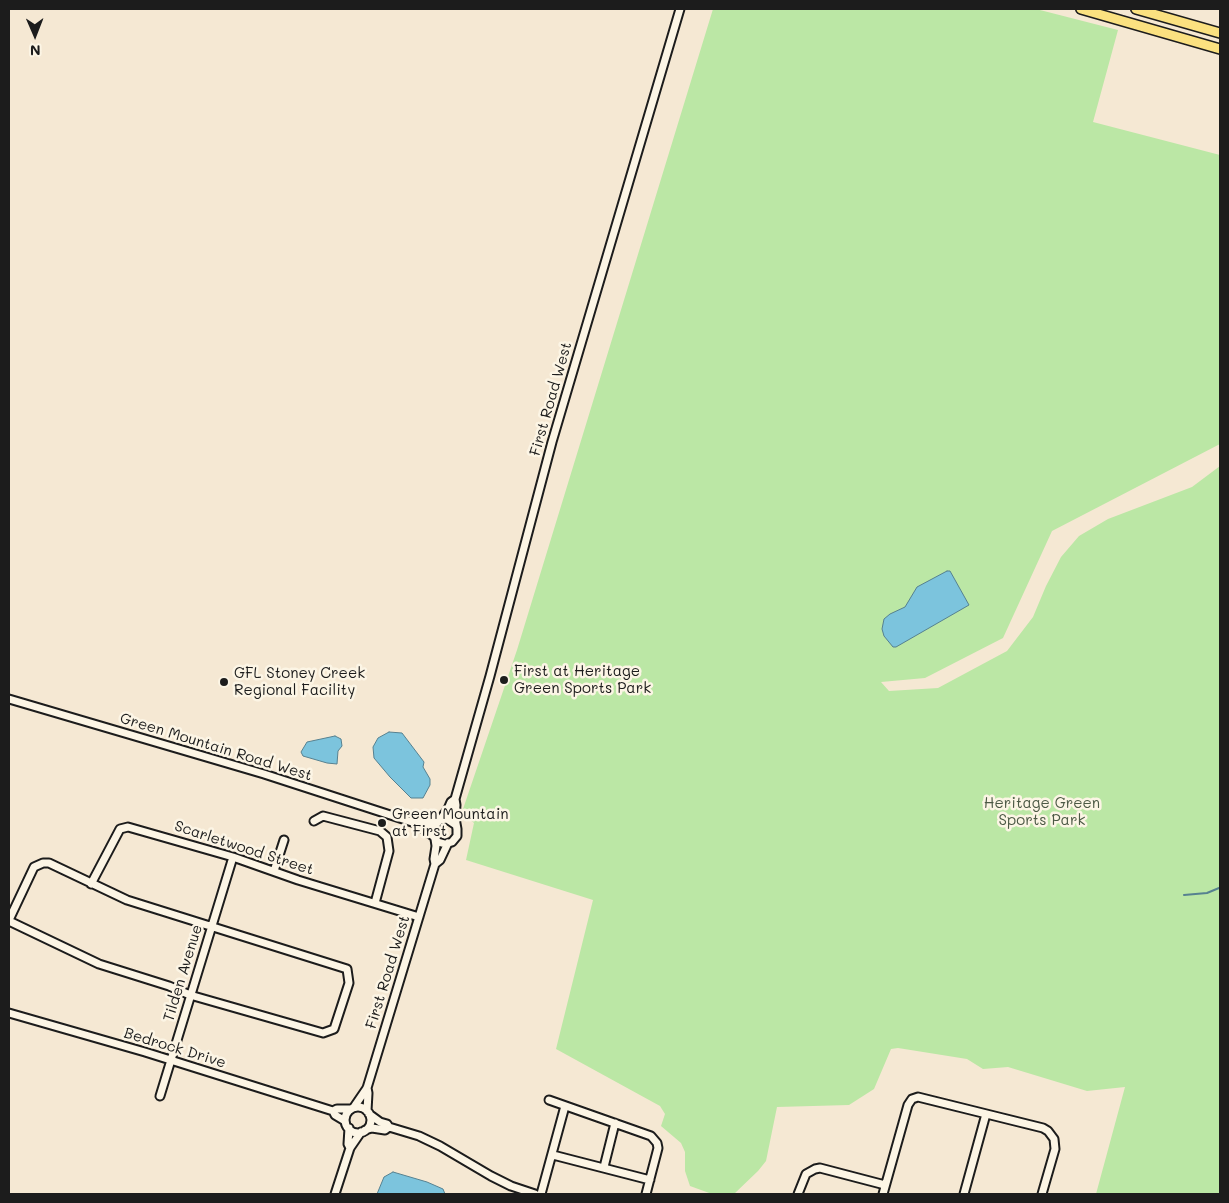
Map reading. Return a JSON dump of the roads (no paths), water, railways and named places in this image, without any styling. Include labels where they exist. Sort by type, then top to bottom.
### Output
[{"type":"main road","points":[[1081,9],[1220,49]]},
{"type":"main road","points":[[1136,9],[1220,33]]},
{"type":"street","name":"First Road West","points":[[456,825],[454,818],[455,799],[490,676],[552,442],[680,9]]},
{"type":"street","name":"Green Mountain Road West","points":[[9,699],[264,774],[415,823],[434,837]]},
{"type":"street","name":"First Road West","points":[[438,821],[455,799]]},
{"type":"street","points":[[314,820],[323,816],[380,832],[387,837],[389,851],[375,903]]},
{"type":"street","points":[[447,819],[456,825],[457,836],[448,843],[441,843],[434,837],[433,828],[438,821],[447,819]]},
{"type":"street","name":"Green Mountain Road West","points":[[415,823],[438,821]]},
{"type":"street","name":"Scarletwood Street","points":[[91,884],[120,828],[128,827],[233,857],[419,917]]},
{"type":"street","name":"First Road West","points":[[350,1148],[348,1144],[349,1128],[345,1121],[347,1112],[367,1088],[435,864],[436,846],[434,837]]},
{"type":"street","points":[[274,871],[284,840]]},
{"type":"street","name":"First Road West","points":[[435,864],[440,860],[448,843]]},
{"type":"street","name":"Tilden Avenue","points":[[160,1096],[233,857]]},
{"type":"street","points":[[49,862],[91,884],[127,900],[347,969],[349,983],[334,1029],[323,1034],[190,995],[99,964],[9,921],[34,867],[49,862]]},
{"type":"street","name":"Bedrock Drive","points":[[9,1013],[171,1060],[333,1111],[335,1115],[345,1121]]},
{"type":"street","name":"First Road West","points":[[335,1194],[350,1148],[370,1123],[367,1088]]},
{"type":"street","points":[[883,1194],[908,1105],[918,1097],[1043,1128],[1052,1135],[1055,1142],[1054,1152],[1042,1194]]},
{"type":"street","points":[[549,1100],[651,1136],[657,1143],[658,1148],[646,1194]]},
{"type":"street","points":[[541,1194],[565,1106]]},
{"type":"street","points":[[352,1108],[363,1108],[389,1127],[419,1136],[491,1176],[511,1186],[535,1194]]},
{"type":"street","name":"Bedrock Drive","points":[[333,1111],[352,1108]]},
{"type":"street","points":[[964,1194],[986,1114]]},
{"type":"street","points":[[604,1167],[615,1123]]},
{"type":"street","points":[[349,1128],[352,1131],[363,1131],[372,1128],[385,1130],[389,1127]]},
{"type":"street","points":[[552,1155],[650,1180]]},
{"type":"street","points":[[798,1194],[806,1174],[820,1168],[885,1185]]},
{"type":"water","points":[[950,571],[969,605],[893,647],[884,636],[882,629],[884,619],[905,607],[917,587]]},
{"type":"water","points":[[389,732],[402,733],[424,762],[423,767],[430,779],[430,785],[423,798],[411,798],[374,758],[373,747],[378,738]]},
{"type":"water","points":[[335,736],[341,739],[342,746],[338,751],[337,764],[303,756],[301,752],[307,742]]},
{"type":"water","points":[[393,1172],[427,1182],[443,1189],[445,1194],[377,1194],[384,1177]]},
{"type":"waterway","points":[[1184,895],[1207,893],[1220,889]]},
{"type":"place","name":"First at Heritage Green Sports Park","points":[[504,680]]},
{"type":"place","name":"GFL Stoney Creek Regional Facility","points":[[224,682]]},
{"type":"place","name":"Green Mountain at First","points":[[382,823]]},
{"type":"park label","name":"Heritage Green Sports Park","points":[[1042,812]]}]
